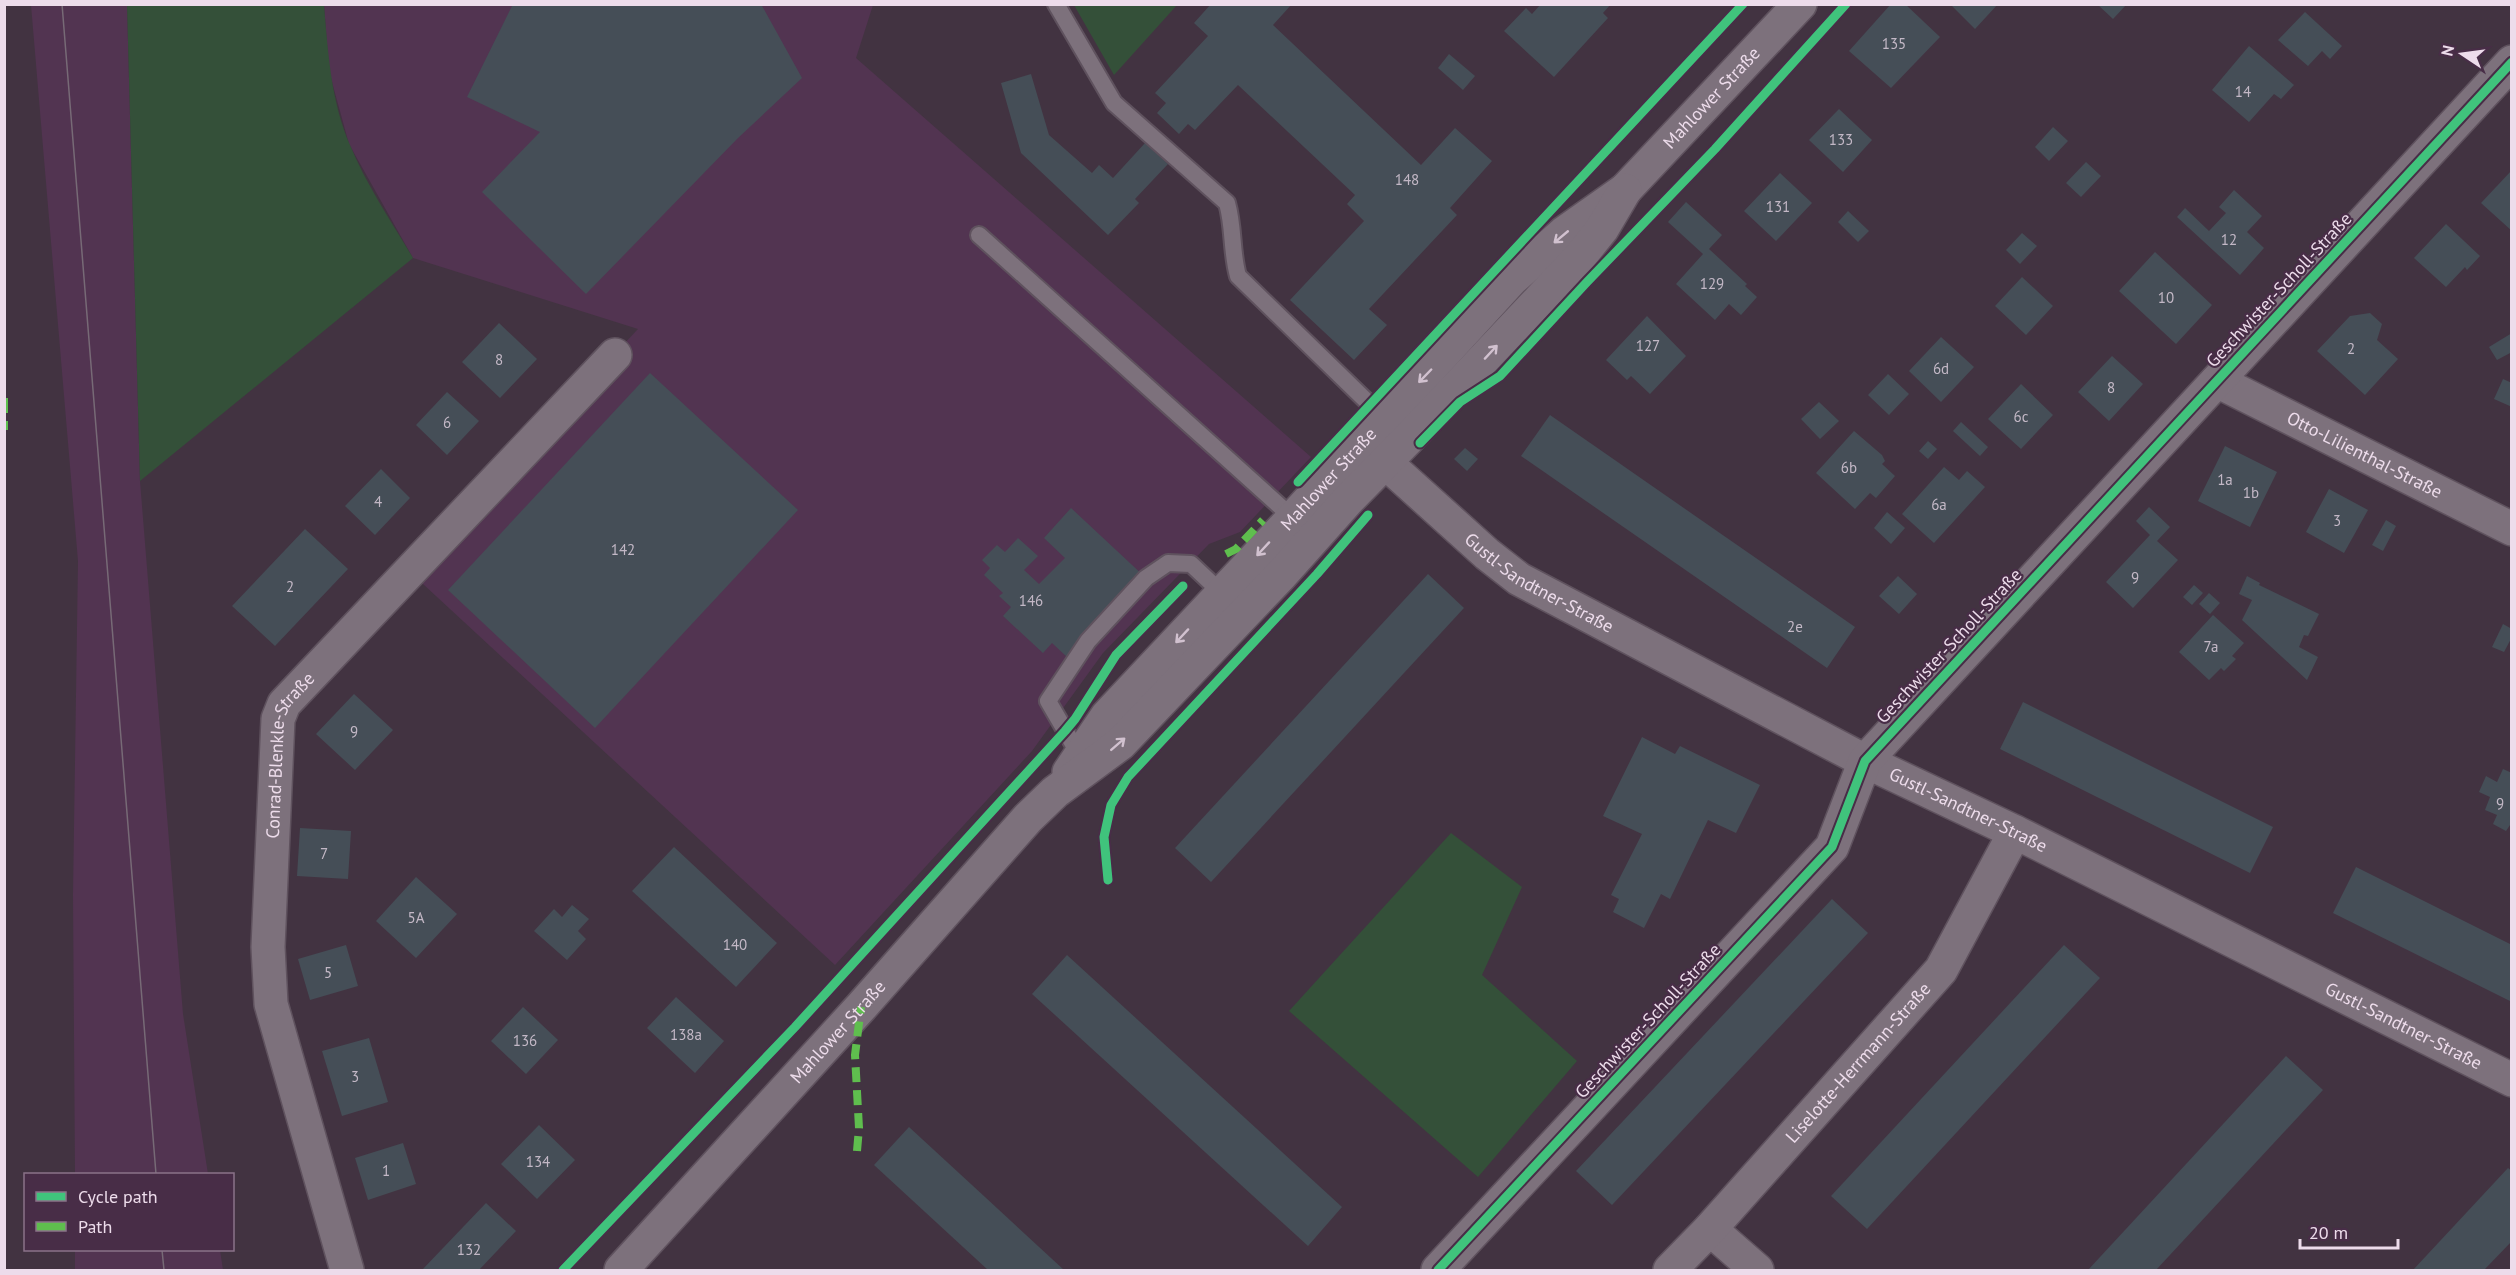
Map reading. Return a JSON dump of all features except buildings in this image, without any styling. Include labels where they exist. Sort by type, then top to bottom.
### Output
[{"type":"street","name":"Mahlower Straße","points":[[1055,792],[1107,716],[1233,603],[1385,448],[1578,259],[1602,229],[1626,190],[1800,4]]},
{"type":"street","name":"Geschwister-Scholl-Straße","points":[[1438,1270],[1832,847],[1865,761],[2511,62]]},
{"type":"street","name":"Mahlower Straße","points":[[1385,448],[1384,418],[1511,280],[1564,233],[1626,190]]},
{"type":"street","name":"Conrad-Blenkle-Straße","points":[[347,1270],[270,1004],[267,947],[278,719],[284,704],[615,355]]},
{"type":"street","name":"Otto-Lilienthal-Straße","points":[[2217,381],[2511,530]]},
{"type":"street","name":"Mahlower Straße","points":[[621,1270],[861,1008],[1028,818],[1055,792],[1119,744],[1233,603],[1293,518],[1385,448]]},
{"type":"street","name":"Gustl-Sandtner-Straße","points":[[1385,448],[1479,547],[1519,579],[1865,761],[2015,832],[2511,1080]]},
{"type":"street","name":"Liselotte-Herrmann-Straße","points":[[1670,1270],[1710,1229],[1941,970],[2015,832]]},
{"type":"street","points":[[1710,1229],[1757,1270]]},
{"type":"lane","points":[[1056,4],[1114,103],[1227,202],[1233,224],[1232,256],[1238,276],[1384,418]]},
{"type":"lane","points":[[979,235],[1293,518]]},
{"type":"lane","points":[[1080,756],[1048,701],[1088,640],[1146,578],[1167,563],[1191,564],[1233,603]]},
{"type":"shaded area","points":[[31,5],[127,5],[140,481],[183,1014],[208,1173],[75,1173],[73,895],[78,561]]},
{"type":"shaded area","points":[[324,5],[873,5],[856,58],[1311,457],[1240,532],[1209,544],[1103,653],[1032,751],[835,965],[410,572],[638,329],[413,258],[349,144],[329,71]]},
{"type":"shaded area","points":[[75,1251],[220,1251],[223,1270],[75,1270]]},
{"type":"green space","points":[[127,5],[324,5],[331,76],[338,111],[350,145],[364,174],[413,258],[140,481]]},
{"type":"green space","points":[[1074,5],[1177,5],[1114,75]]},
{"type":"green space","points":[[1451,833],[1522,887],[1482,975],[1577,1061],[1478,1177],[1289,1011]]},
{"type":"tram line","points":[[62,4],[156,1173]]},
{"type":"tram line","points":[[162,1251],[164,1270]]},
{"type":"marked path","points":[[4,398],[4,430]]},
{"type":"marked path","points":[[1226,554],[1236,549],[1263,520]]},
{"type":"marked path","points":[[857,1151],[859,1128],[855,1055],[861,1007]]},
{"type":"cycle path","points":[[1298,482],[1743,4]]},
{"type":"cycle path","points":[[1420,443],[1460,402],[1500,376],[1715,149],[1846,4]]},
{"type":"cycle path","points":[[1438,1270],[1832,847],[1865,761],[2512,62]]},
{"type":"cycle path","points":[[1108,880],[1104,837],[1111,805],[1128,777],[1317,574],[1368,515]]},
{"type":"cycle path","points":[[563,1270],[795,1027],[1065,731],[1116,655],[1183,586]]}]
